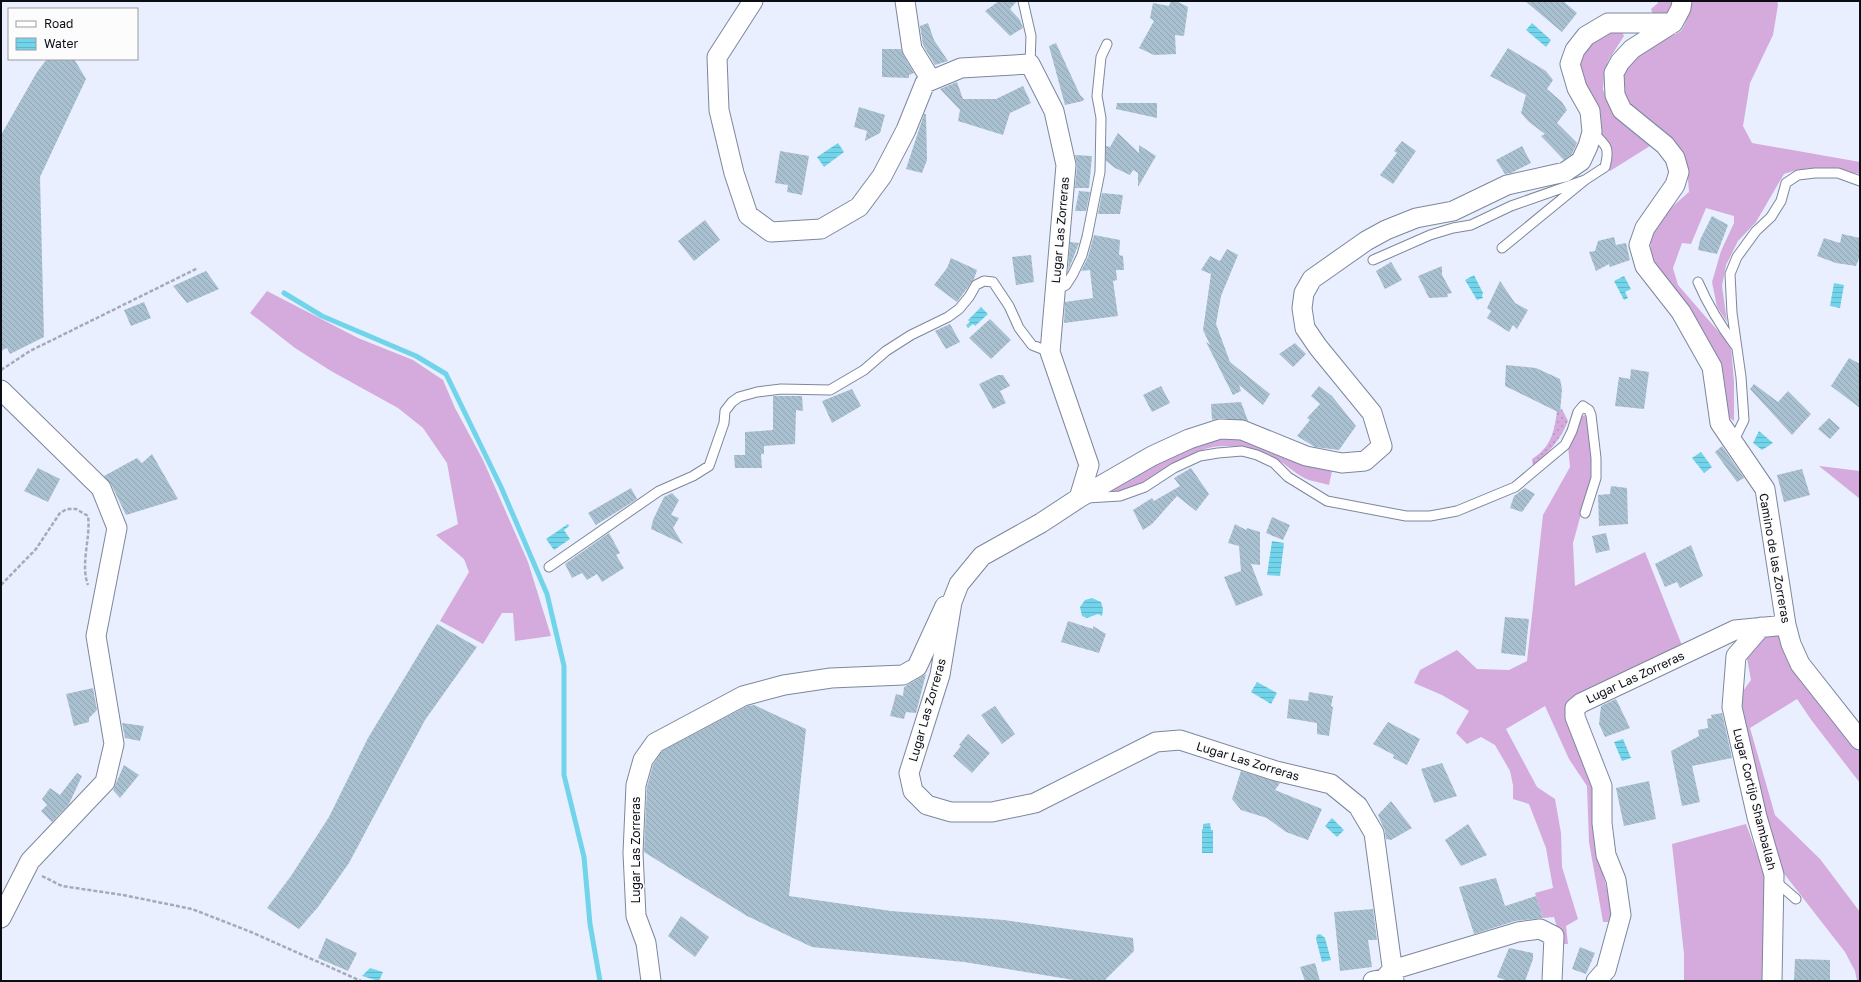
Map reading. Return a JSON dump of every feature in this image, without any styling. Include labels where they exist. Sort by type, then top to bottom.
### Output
[{"type":"street","points":[[753,1],[718,57],[719,110],[734,173],[748,214],[771,232],[821,229],[859,207],[882,176],[906,130],[925,83],[961,68],[1030,64]]},
{"type":"street","points":[[905,1],[912,49],[931,80]]},
{"type":"street","points":[[952,602],[959,584],[982,556],[1041,523],[1079,498],[1152,456],[1189,439],[1220,429],[1242,430],[1306,456],[1342,463],[1365,461],[1382,446],[1372,413],[1318,347],[1305,328],[1302,308],[1304,293],[1312,279],[1366,241],[1386,230],[1416,218],[1453,211],[1507,185],[1565,172],[1581,161],[1588,146],[1592,132],[1590,111],[1577,88],[1570,64],[1575,50],[1586,36],[1608,23],[1673,23],[1681,8],[1682,1]]},
{"type":"street","name":"Camino de las Zorreras","points":[[1673,23],[1632,49],[1620,62],[1614,73],[1614,94],[1622,110],[1665,145],[1675,158],[1679,172],[1675,185],[1645,228],[1639,244],[1645,266],[1681,312],[1712,367],[1720,423],[1765,489],[1786,625],[1791,644],[1800,664],[1860,740]]},
{"type":"street","name":"Lugar Las Zorreras","points":[[1030,64],[1054,111],[1066,164],[1050,352],[1088,465],[1079,498]]},
{"type":"street","points":[[1,390],[101,488],[117,528],[96,636],[114,744],[105,782],[30,861],[1,918]]},
{"type":"street","name":"Lugar Las Zorreras","points":[[952,602],[940,675],[910,773],[913,791],[927,805],[951,812],[992,812],[1035,803],[1156,742],[1180,740],[1276,771],[1331,784],[1358,806],[1374,833],[1393,976]]},
{"type":"street","name":"Lugar Las Zorreras","points":[[651,981],[646,943],[636,916],[633,853],[636,785],[643,760],[655,743],[743,696],[784,685],[831,678],[903,675],[917,667],[944,606],[952,602]]},
{"type":"street","name":"Lugar Las Zorreras","points":[[1596,981],[1606,970],[1621,915],[1616,880],[1606,855],[1602,823],[1602,786],[1575,717],[1575,708],[1580,703],[1735,630],[1786,625]]},
{"type":"street","name":"Lugar Cortijo Shamballah","points":[[1761,627],[1736,656],[1732,707],[1757,817],[1774,875],[1772,981]]},
{"type":"street","points":[[1373,981],[1393,976],[1518,932],[1540,930],[1554,936],[1552,981]]},
{"type":"lane","points":[[1023,1],[1031,36],[1030,64]]},
{"type":"lane","points":[[1055,291],[1066,285],[1073,274],[1082,255],[1087,237],[1100,172],[1101,118],[1097,96],[1101,57],[1107,44]]},
{"type":"lane","points":[[1502,248],[1585,180],[1605,167],[1608,153],[1604,143],[1592,132]]},
{"type":"lane","points":[[1733,442],[1744,420],[1741,377],[1735,345],[1730,274],[1737,257],[1756,231],[1770,217],[1781,201],[1786,183],[1798,175],[1838,173],[1860,181]]},
{"type":"lane","points":[[1373,260],[1430,235],[1453,228],[1471,225],[1511,206],[1585,180]]},
{"type":"lane","points":[[549,567],[659,491],[693,476],[709,466],[724,423],[725,411],[732,402],[739,397],[757,392],[781,389],[830,390],[864,370],[886,351],[911,335],[948,317],[959,309],[969,297],[976,285],[984,281],[993,282],[1001,292],[1019,328],[1032,345],[1050,352]]},
{"type":"lane","points":[[1698,282],[1707,303],[1735,345]]},
{"type":"lane","points":[[1079,498],[1120,496],[1145,487],[1174,468],[1200,456],[1242,451],[1257,455],[1274,463],[1288,477],[1328,501],[1406,516],[1457,511],[1516,487],[1565,445],[1572,431],[1578,412],[1583,406],[1589,410],[1591,414],[1596,458],[1596,478],[1585,513]]},
{"type":"lane","points":[[1774,880],[1796,899]]},
{"type":"path","points":[[1,370],[30,351],[198,268]]},
{"type":"path","points":[[1,585],[36,549],[60,513],[67,509],[76,510],[88,516],[89,529],[86,558],[87,583],[90,592],[102,602]]},
{"type":"path","points":[[30,861],[34,871],[62,886],[123,895],[192,909],[251,932],[361,981]]},
{"type":"shaded area","points":[[1657,1],[1673,1],[1672,10],[1663,18],[1654,19],[1651,9],[1658,3]]},
{"type":"shaded area","points":[[1690,1],[1777,1],[1778,5],[1773,35],[1750,83],[1743,126],[1752,143],[1860,162],[1860,174],[1831,169],[1813,168],[1784,174],[1756,222],[1738,241],[1726,265],[1722,286],[1727,322],[1717,307],[1712,282],[1721,251],[1734,223],[1734,216],[1706,208],[1691,244],[1682,243],[1673,268],[1678,285],[1731,346],[1734,382],[1734,421],[1727,416],[1654,266],[1651,252],[1651,238],[1661,219],[1689,192],[1687,167],[1624,97],[1624,76],[1632,60],[1646,49],[1681,31],[1686,20]]},
{"type":"shaded area","points":[[1621,30],[1624,36],[1608,61],[1604,77],[1603,90],[1621,118],[1650,146],[1610,171],[1608,169],[1600,133],[1581,84],[1579,56],[1604,32]]},
{"type":"shaded area","points":[[267,291],[358,338],[413,360],[443,380],[455,408],[483,460],[528,562],[551,636],[515,641],[513,613],[502,613],[483,644],[440,621],[469,572],[464,559],[436,535],[458,524],[447,463],[423,428],[398,408],[331,371],[295,348],[250,313]]},
{"type":"shaded area","points":[[1562,409],[1568,421],[1565,428],[1554,446],[1533,466],[1532,459],[1544,450],[1553,433],[1557,411]]},
{"type":"shaded area","points":[[1585,415],[1590,437],[1591,478],[1573,543],[1575,586],[1645,552],[1683,648],[1578,695],[1565,707],[1592,785],[1600,863],[1614,916],[1612,922],[1603,922],[1589,842],[1587,786],[1569,759],[1545,706],[1506,729],[1537,787],[1555,799],[1561,833],[1562,867],[1578,919],[1566,926],[1568,944],[1562,944],[1554,917],[1543,918],[1535,893],[1553,888],[1546,848],[1529,804],[1513,799],[1513,785],[1510,771],[1495,745],[1481,737],[1467,744],[1456,733],[1469,711],[1442,695],[1414,683],[1420,670],[1457,650],[1477,669],[1509,670],[1527,661],[1543,515],[1570,467],[1568,446],[1579,428],[1581,417]]},
{"type":"shaded area","points":[[1215,436],[1231,436],[1333,466],[1329,485],[1311,481],[1278,460],[1262,452],[1242,447],[1222,446],[1205,449],[1192,455],[1172,465],[1142,485],[1133,489],[1124,492],[1109,490],[1110,486]]},
{"type":"shaded area","points":[[1819,466],[1860,471],[1860,499]]},
{"type":"shaded area","points":[[1779,633],[1799,674],[1860,752],[1860,783],[1797,699],[1750,728],[1775,815],[1820,859],[1860,912],[1860,981],[1857,981],[1855,971],[1845,952],[1782,871],[1769,835],[1738,698],[1751,680],[1746,653],[1768,634]]},
{"type":"shaded area","points":[[1746,824],[1766,878],[1766,981],[1684,981],[1684,954],[1672,844]]},
{"type":"water","points":[[1532,23],[1551,40],[1546,47],[1526,30]]},
{"type":"water","points":[[838,143],[844,152],[824,167],[817,157]]},
{"type":"water","points":[[1474,275],[1483,293],[1483,298],[1477,300],[1465,280]]},
{"type":"water","points":[[1624,276],[1631,289],[1625,292],[1628,298],[1624,300],[1614,281]]},
{"type":"water","points":[[1834,283],[1844,285],[1840,308],[1830,306]]},
{"type":"water","points":[[981,307],[988,314],[975,326],[973,324],[968,328],[966,325],[970,322],[968,320]]},
{"type":"water","points":[[1759,431],[1773,443],[1762,450],[1753,443]]},
{"type":"water","points":[[1701,452],[1712,467],[1704,473],[1692,458]]},
{"type":"water","points":[[568,524],[569,526],[564,530],[570,539],[554,550],[546,539]]},
{"type":"water","points":[[1272,541],[1284,543],[1280,576],[1267,575]]},
{"type":"water","points":[[1092,598],[1101,602],[1103,609],[1102,616],[1098,614],[1087,618],[1082,616],[1080,607],[1085,600]]},
{"type":"water","points":[[1257,682],[1277,693],[1271,704],[1251,692]]},
{"type":"water","points":[[1623,739],[1631,758],[1622,761],[1614,742]]},
{"type":"water","points":[[1332,818],[1344,830],[1337,837],[1325,826]]},
{"type":"water","points":[[1210,823],[1211,830],[1213,830],[1213,853],[1202,853],[1203,824]]},
{"type":"water","points":[[1320,934],[1325,938],[1331,960],[1322,962],[1316,939],[1317,935]]},
{"type":"water","points":[[370,968],[383,972],[379,981],[362,976]]},
{"type":"building","points":[[999,1],[1017,1],[1010,9],[1020,20],[1023,28],[1010,36],[985,11]]},
{"type":"building","points":[[1171,1],[1176,1],[1188,7],[1184,36],[1175,35],[1176,54],[1154,55],[1139,48],[1154,21],[1150,18],[1153,3],[1169,6]]},
{"type":"building","points":[[1525,1],[1563,1],[1577,13],[1562,32]]},
{"type":"building","points":[[928,23],[934,40],[948,61],[935,65],[923,45],[920,26]]},
{"type":"building","points":[[1056,43],[1080,95],[1084,99],[1083,101],[1065,105],[1049,46]]},
{"type":"building","points":[[1508,48],[1546,71],[1553,80],[1547,89],[1562,102],[1567,110],[1557,123],[1577,143],[1572,154],[1564,160],[1541,136],[1545,134],[1529,122],[1521,113],[1526,95],[1490,76]]},
{"type":"building","points":[[882,49],[901,49],[914,73],[909,75],[909,78],[882,77]]},
{"type":"building","points":[[46,60],[75,60],[86,79],[40,177],[44,337],[10,354],[7,348],[1,351],[1,135],[37,72]]},
{"type":"building","points":[[957,82],[963,99],[996,99],[1023,86],[1031,103],[1010,113],[1003,135],[958,121],[960,110],[940,89]]},
{"type":"building","points":[[1117,103],[1157,103],[1157,118],[1116,109]]},
{"type":"building","points":[[859,107],[885,115],[880,133],[865,141],[867,131],[854,127]]},
{"type":"building","points":[[924,114],[926,114],[927,160],[922,173],[906,169]]},
{"type":"building","points":[[1118,133],[1139,153],[1139,145],[1156,156],[1138,187],[1138,173],[1133,170],[1130,175],[1115,168],[1106,161],[1106,146],[1110,147]]},
{"type":"building","points":[[1402,141],[1416,151],[1393,184],[1380,175],[1397,153],[1394,151]]},
{"type":"building","points":[[1522,146],[1531,163],[1511,173],[1505,174],[1496,160]]},
{"type":"building","points":[[780,151],[809,156],[802,195],[787,192],[788,185],[775,183]]},
{"type":"building","points":[[1075,155],[1092,156],[1089,188],[1075,188],[1077,166]]},
{"type":"building","points":[[1079,191],[1090,192],[1086,211],[1075,211]]},
{"type":"building","points":[[1102,193],[1123,195],[1120,214],[1098,214]]},
{"type":"building","points":[[1712,216],[1728,225],[1717,254],[1698,250],[1700,240]]},
{"type":"building","points":[[705,220],[720,240],[694,261],[678,241]]},
{"type":"building","points":[[1842,234],[1860,238],[1860,256],[1856,266],[1836,263],[1817,256],[1824,238],[1840,243]]},
{"type":"building","points":[[1094,235],[1120,240],[1119,255],[1123,256],[1124,270],[1116,270],[1117,280],[1113,281],[1118,316],[1064,323],[1065,302],[1093,298],[1090,270],[1081,271],[1088,257]]},
{"type":"building","points":[[1614,237],[1616,245],[1626,243],[1630,260],[1610,267],[1609,264],[1596,271],[1589,252],[1595,251],[1598,241]]},
{"type":"building","points":[[1070,242],[1079,243],[1068,271]]},
{"type":"building","points":[[1227,249],[1238,255],[1221,296],[1216,324],[1230,362],[1270,394],[1263,405],[1239,385],[1241,391],[1233,395],[1206,342],[1210,345],[1203,330],[1211,274],[1201,270],[1210,256],[1220,261]]},
{"type":"building","points":[[1031,255],[1034,282],[1016,285],[1012,257]]},
{"type":"building","points":[[951,258],[977,270],[974,279],[957,302],[934,285],[947,268]]},
{"type":"building","points":[[1391,262],[1402,280],[1385,289],[1376,271]]},
{"type":"building","points":[[1442,266],[1442,275],[1452,293],[1447,294],[1448,297],[1429,298],[1418,276]]},
{"type":"building","points":[[206,271],[219,289],[187,303],[173,286]]},
{"type":"building","points":[[1500,281],[1515,303],[1528,310],[1517,329],[1513,325],[1509,332],[1487,318],[1491,311],[1487,308]]},
{"type":"building","points":[[144,302],[151,318],[131,326],[124,310]]},
{"type":"building","points":[[990,319],[1011,340],[991,359],[969,338]]},
{"type":"building","points":[[950,324],[960,342],[946,349],[935,331]]},
{"type":"building","points":[[1295,343],[1306,354],[1293,367],[1279,354]]},
{"type":"building","points":[[1849,358],[1860,364],[1860,408],[1831,386]]},
{"type":"building","points":[[1506,365],[1536,368],[1560,379],[1562,389],[1560,413],[1505,386]]},
{"type":"building","points":[[1631,369],[1649,372],[1644,409],[1615,406],[1619,377],[1630,379]]},
{"type":"building","points":[[998,375],[1003,375],[1010,386],[1000,391],[1006,403],[993,409],[979,384]]},
{"type":"building","points":[[1754,384],[1778,402],[1788,391],[1811,414],[1792,435],[1750,389]]},
{"type":"building","points":[[1161,386],[1170,403],[1152,412],[1143,395]]},
{"type":"building","points":[[1319,386],[1332,396],[1356,426],[1339,450],[1315,447],[1297,436],[1310,420],[1307,418],[1320,404],[1311,396]]},
{"type":"building","points":[[852,389],[861,406],[832,423],[822,401]]},
{"type":"building","points":[[773,396],[802,396],[803,411],[796,410],[795,444],[764,446],[764,454],[761,454],[762,468],[735,468],[734,455],[745,455],[745,432],[773,430]]},
{"type":"building","points":[[1241,402],[1248,421],[1220,418],[1212,420],[1211,404]]},
{"type":"building","points":[[1829,418],[1840,428],[1830,439],[1818,429]]},
{"type":"building","points":[[1722,446],[1744,478],[1737,482],[1715,452]]},
{"type":"building","points":[[152,454],[178,499],[126,515],[111,484],[104,476],[137,458],[142,463]]},
{"type":"building","points":[[38,468],[60,479],[48,502],[24,491]]},
{"type":"building","points":[[1191,468],[1209,494],[1196,511],[1177,496],[1152,524],[1143,530],[1133,510],[1152,498],[1154,501],[1180,486],[1174,478]]},
{"type":"building","points":[[1802,469],[1810,495],[1784,502],[1777,475]]},
{"type":"building","points":[[1611,486],[1627,488],[1628,524],[1599,526],[1598,495],[1610,494]]},
{"type":"building","points":[[631,488],[637,499],[596,525],[588,513]]},
{"type":"building","points":[[1525,488],[1535,494],[1522,512],[1510,508],[1514,496]]},
{"type":"building","points":[[672,493],[679,500],[671,515],[679,518],[673,528],[683,544],[651,529],[653,520],[664,497]]},
{"type":"building","points":[[1272,517],[1290,525],[1283,540],[1266,533]]},
{"type":"building","points":[[1235,524],[1246,530],[1247,528],[1260,532],[1260,565],[1251,564],[1263,595],[1236,606],[1224,577],[1241,571],[1239,546],[1228,543]]},
{"type":"building","points":[[609,533],[620,553],[616,555],[624,568],[602,582],[597,574],[587,580],[582,573],[572,578],[565,564]]},
{"type":"building","points":[[1606,533],[1610,550],[1596,553],[1592,536]]},
{"type":"building","points":[[1691,545],[1703,576],[1680,588],[1677,582],[1665,587],[1655,564]]},
{"type":"building","points":[[1505,617],[1529,619],[1525,656],[1501,653]]},
{"type":"building","points":[[1068,621],[1093,629],[1093,626],[1106,634],[1099,653],[1061,642]]},
{"type":"building","points":[[437,624],[477,647],[425,720],[349,863],[318,907],[299,929],[267,908],[291,876],[329,817],[368,738]]},
{"type":"building","points":[[926,674],[916,713],[906,712],[904,719],[890,716],[896,694],[903,696],[904,687]]},
{"type":"building","points":[[93,688],[97,710],[89,718],[89,722],[74,726],[66,694]]},
{"type":"building","points":[[1309,692],[1333,696],[1329,736],[1317,734],[1317,723],[1287,718],[1289,699],[1308,701]]},
{"type":"building","points":[[1616,699],[1630,728],[1605,737],[1599,724],[1601,706]]},
{"type":"building","points":[[754,705],[806,729],[789,896],[891,911],[1004,920],[1133,938],[1134,951],[1104,981],[1080,981],[964,962],[812,947],[747,916],[644,852],[647,787],[653,765],[662,751],[747,706]]},
{"type":"building","points":[[995,706],[1015,734],[1002,744],[981,715]]},
{"type":"building","points":[[1722,713],[1732,758],[1692,766],[1700,802],[1682,806],[1671,751],[1699,736],[1698,730],[1708,728],[1707,719],[1712,718],[1711,715]]},
{"type":"building","points":[[1388,722],[1420,739],[1407,765],[1393,758],[1394,755],[1373,744]]},
{"type":"building","points":[[122,723],[144,726],[140,741],[125,738]]},
{"type":"building","points":[[968,734],[990,753],[972,773],[953,756],[961,746],[959,745]]},
{"type":"building","points":[[1442,763],[1457,796],[1434,803],[1421,769]]},
{"type":"building","points":[[124,765],[139,775],[120,798],[113,790]]},
{"type":"building","points":[[1241,771],[1280,783],[1275,790],[1322,809],[1308,840],[1286,832],[1267,818],[1241,810],[1232,799]]},
{"type":"building","points":[[77,773],[82,776],[69,804],[52,822],[41,811],[47,805],[42,799],[50,788],[60,795]]},
{"type":"building","points":[[1649,781],[1656,819],[1624,826],[1616,788]]},
{"type":"building","points":[[1391,801],[1412,828],[1391,840],[1386,839],[1385,831],[1378,815]]},
{"type":"building","points":[[1468,824],[1487,855],[1461,866],[1445,840]]},
{"type":"building","points":[[1496,878],[1505,906],[1536,896],[1543,918],[1515,921],[1474,934],[1459,887]]},
{"type":"building","points":[[1373,909],[1377,940],[1368,940],[1372,967],[1340,971],[1334,912]]},
{"type":"building","points":[[681,916],[709,937],[695,957],[668,936]]},
{"type":"building","points":[[326,938],[357,953],[348,971],[318,958]]},
{"type":"building","points":[[1580,947],[1595,953],[1586,974],[1572,969]]},
{"type":"building","points":[[1509,948],[1533,953],[1533,959],[1525,981],[1508,981],[1497,977]]},
{"type":"building","points":[[1795,959],[1830,960],[1830,981],[1794,981]]},
{"type":"building","points":[[1315,963],[1320,981],[1305,981],[1300,967]]},
{"type":"waterway","points":[[284,293],[322,316],[416,356],[446,374],[501,487],[547,594],[564,666],[564,775],[584,857],[590,924],[600,981]]}]
